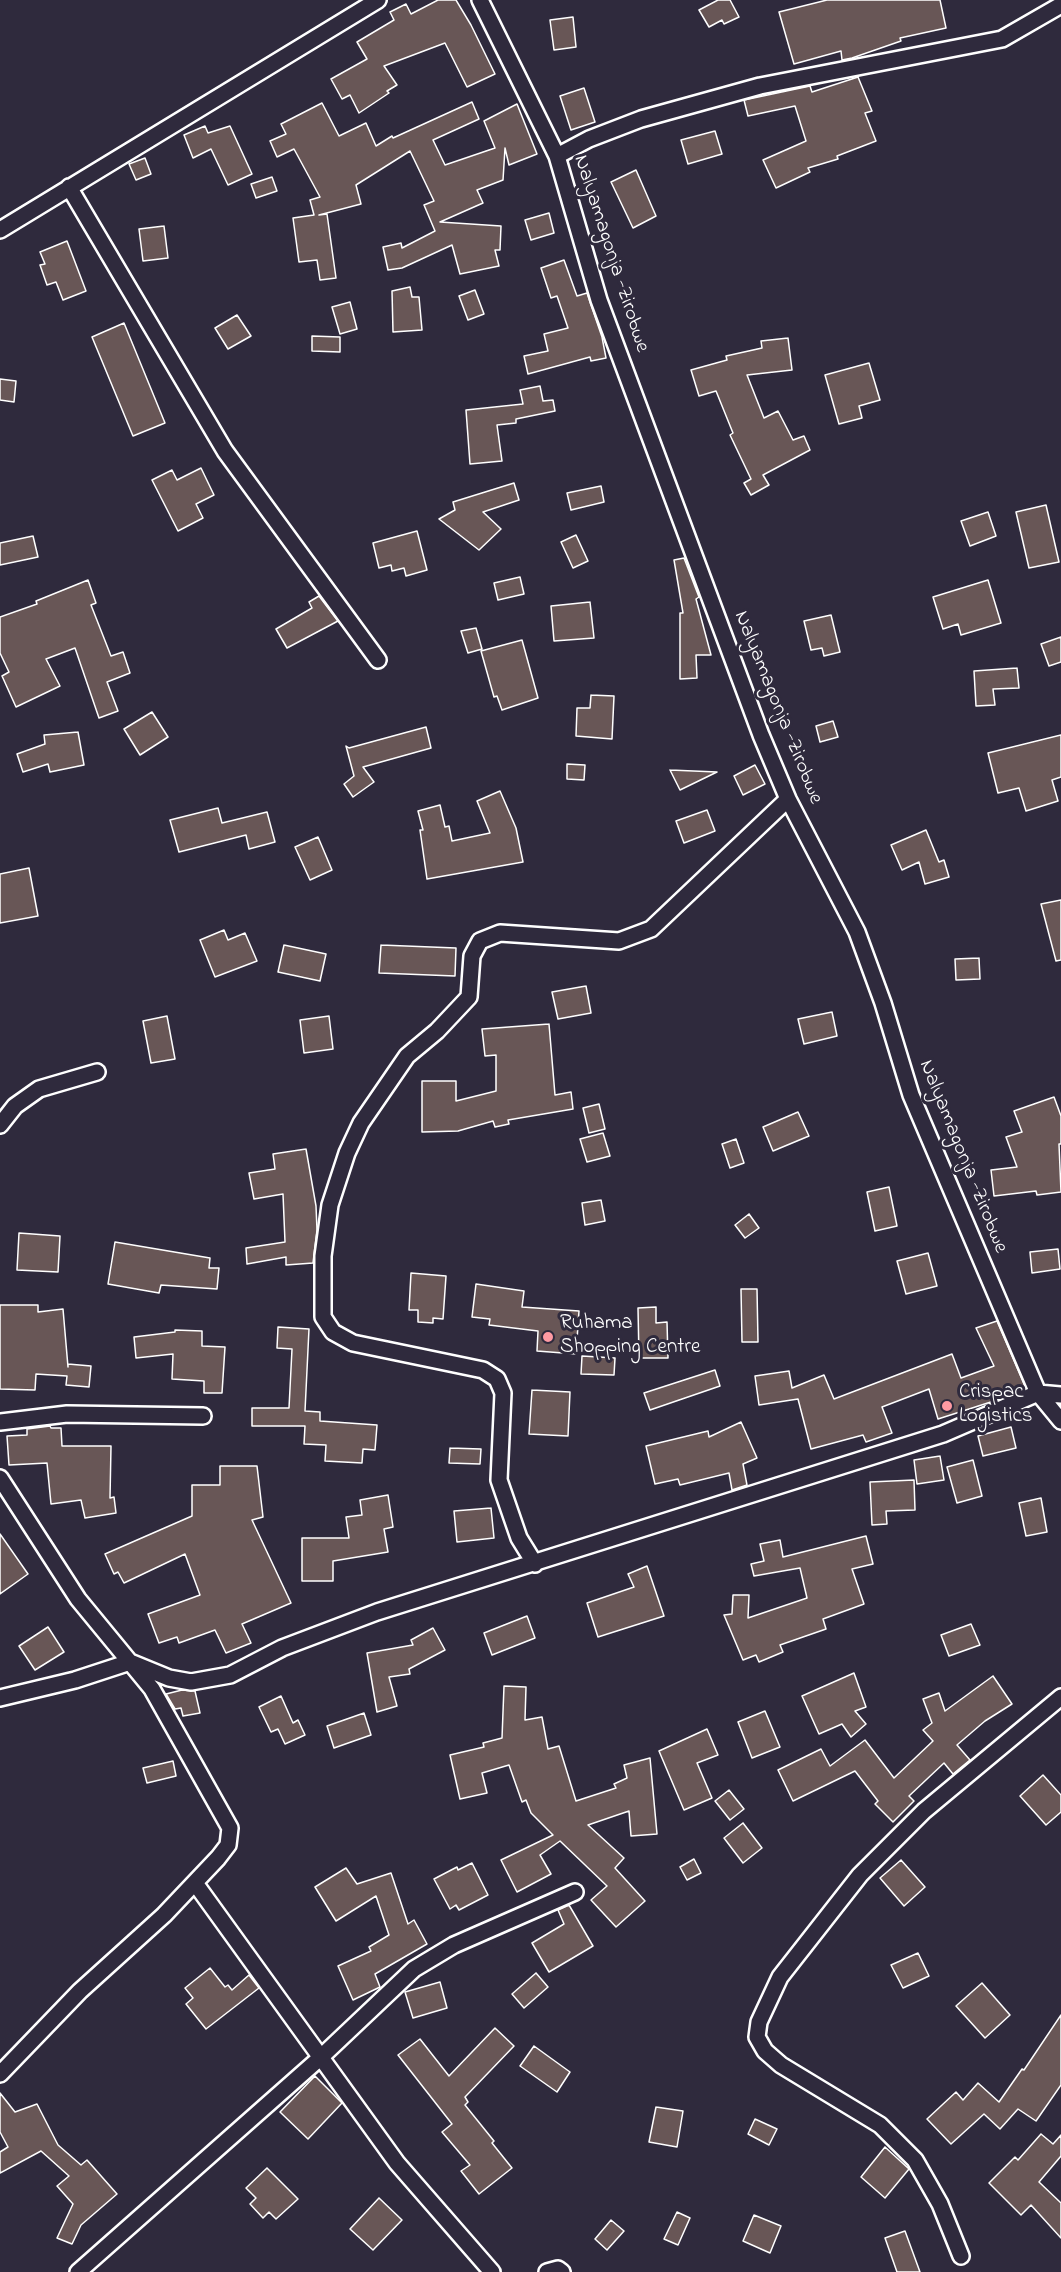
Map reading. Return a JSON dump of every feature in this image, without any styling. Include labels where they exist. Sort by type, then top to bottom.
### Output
[{"type":"street","points":[[0,230],[69,187],[174,127],[378,0]]},
{"type":"street","name":"Nalyamagonja -Zirobwe","points":[[480,0],[557,156],[599,300],[757,725],[788,799],[858,932],[911,1095],[1038,1393],[1061,1421]]},
{"type":"street","points":[[557,156],[589,139],[641,119],[760,86],[1002,39],[1061,4]]},
{"type":"street","points":[[69,187],[225,451],[378,660]]},
{"type":"street","points":[[535,1564],[519,1538],[499,1480],[503,1394],[496,1379],[483,1370],[352,1343],[333,1332],[323,1317],[323,1256],[330,1205],[347,1153],[362,1124],[407,1056],[437,1031],[469,997],[472,956],[480,941],[500,933],[619,941],[651,928],[788,799]]},
{"type":"street","points":[[1,1123],[15,1106],[39,1089],[97,1072]]},
{"type":"street","points":[[0,1698],[75,1680],[130,1662],[169,1678],[191,1682],[230,1675],[282,1648],[378,1612],[943,1434],[1038,1393],[1061,1395]]},
{"type":"street","points":[[0,1422],[68,1414],[203,1416]]},
{"type":"street","points":[[0,1478],[78,1599],[152,1689],[230,1828],[228,1845],[195,1883],[164,1915],[80,1991],[0,2074]]},
{"type":"street","points":[[961,2256],[940,2204],[915,2160],[880,2126],[781,2065],[765,2051],[757,2037],[759,2022],[780,1977],[860,1875],[924,1811],[1061,1697]]},
{"type":"street","points":[[195,1883],[397,2163],[492,2272]]},
{"type":"street","points":[[78,2272],[320,2058],[414,1969],[454,1945],[575,1892]]},
{"type":"street","points":[[548,2272],[558,2269],[562,2272]]},
{"type":"building","points":[[438,0],[456,0],[495,74],[467,87],[445,43],[384,66],[397,85],[359,113],[350,95],[342,99],[331,79],[367,59],[357,42],[394,20],[390,12],[406,4],[411,14]]},
{"type":"building","points":[[718,0],[730,0],[739,17],[724,24],[722,20],[709,27],[699,10]]},
{"type":"building","points":[[827,0],[940,0],[946,28],[900,38],[901,41],[852,58],[842,60],[841,51],[794,64],[779,12]]},
{"type":"building","points":[[573,17],[576,47],[554,50],[550,20]]},
{"type":"building","points":[[858,77],[872,111],[865,113],[876,141],[837,156],[838,159],[808,168],[810,172],[776,188],[763,160],[806,141],[795,106],[748,116],[744,100],[810,86],[812,92]]},
{"type":"building","points":[[584,88],[595,122],[571,130],[560,96]]},
{"type":"building","points":[[472,102],[479,119],[433,140],[445,165],[495,148],[484,121],[517,104],[537,154],[509,165],[505,148],[503,180],[477,190],[483,203],[440,222],[501,226],[500,250],[495,250],[499,266],[460,274],[452,245],[402,268],[388,270],[383,247],[401,243],[402,248],[435,231],[424,205],[434,201],[410,151],[356,185],[361,204],[319,215],[327,214],[336,278],[320,280],[317,260],[299,262],[293,218],[314,215],[310,200],[320,197],[294,149],[277,157],[270,141],[286,134],[281,124],[322,103],[339,136],[366,123],[376,146],[392,136],[393,138]]},
{"type":"building","points":[[205,126],[208,133],[230,126],[252,174],[228,185],[211,149],[193,158],[184,135]]},
{"type":"building","points":[[715,131],[722,154],[688,164],[681,140]]},
{"type":"building","points":[[145,158],[151,174],[136,180],[129,164]]},
{"type":"building","points":[[636,170],[656,216],[633,228],[611,182]]},
{"type":"building","points":[[272,177],[277,191],[256,198],[251,184]]},
{"type":"building","points":[[549,213],[554,233],[531,240],[525,220]]},
{"type":"building","points":[[164,226],[168,258],[143,261],[139,229]]},
{"type":"building","points":[[67,241],[86,291],[63,300],[56,282],[47,285],[40,265],[45,264],[40,252]]},
{"type":"building","points":[[564,260],[577,296],[587,293],[602,337],[606,358],[591,361],[590,357],[528,374],[524,356],[548,351],[544,334],[568,328],[557,296],[551,298],[541,268]]},
{"type":"building","points":[[410,287],[412,297],[419,297],[422,330],[393,332],[392,291]]},
{"type":"building","points":[[475,290],[484,314],[468,320],[459,296]]},
{"type":"building","points":[[350,302],[357,329],[340,334],[332,307]]},
{"type":"building","points":[[237,315],[251,336],[228,349],[215,328]]},
{"type":"building","points":[[124,323],[165,423],[133,436],[92,337]]},
{"type":"building","points":[[312,336],[340,337],[340,352],[312,351]]},
{"type":"building","points":[[788,338],[792,370],[747,375],[764,418],[778,411],[793,440],[804,436],[810,450],[763,475],[769,485],[751,495],[744,483],[751,479],[730,435],[733,433],[716,391],[699,396],[691,370],[727,360],[726,356],[762,348],[761,341]]},
{"type":"building","points":[[869,363],[880,400],[859,406],[862,418],[839,424],[825,375]]},
{"type":"building","points":[[0,379],[16,381],[14,402],[0,400]]},
{"type":"building","points":[[540,386],[543,401],[553,400],[555,411],[516,419],[516,423],[497,425],[502,461],[470,464],[466,410],[523,404],[520,390]]},
{"type":"building","points":[[201,468],[214,495],[196,504],[203,518],[178,531],[152,480],[172,470],[177,480]]},
{"type":"building","points":[[514,483],[519,500],[483,512],[501,529],[479,550],[439,519],[455,510],[453,502]]},
{"type":"building","points":[[601,486],[604,502],[571,510],[567,493]]},
{"type":"building","points":[[1046,505],[1059,562],[1029,568],[1016,512]]},
{"type":"building","points":[[988,512],[996,536],[970,546],[961,521]]},
{"type":"building","points":[[417,531],[427,570],[406,576],[404,568],[392,571],[391,565],[379,568],[373,543]]},
{"type":"building","points":[[576,535],[588,561],[573,568],[561,542]]},
{"type":"building","points":[[33,536],[38,557],[0,565],[0,543]]},
{"type":"building","points":[[684,558],[699,597],[696,599],[711,655],[696,655],[697,678],[680,679],[680,613],[683,613],[674,560]]},
{"type":"building","points":[[520,577],[524,594],[498,600],[494,583]]},
{"type":"building","points":[[88,580],[96,603],[91,605],[111,656],[123,652],[130,673],[107,682],[118,711],[99,718],[75,648],[46,659],[60,686],[16,707],[2,676],[9,672],[0,653],[0,617],[37,604],[36,601]]},
{"type":"building","points":[[988,580],[1001,623],[961,635],[958,624],[943,629],[933,597]]},
{"type":"building","points":[[319,596],[338,621],[287,648],[276,629],[312,608],[309,602]]},
{"type":"building","points":[[590,602],[594,638],[554,641],[551,606]]},
{"type":"building","points":[[831,615],[840,652],[824,656],[822,648],[811,650],[804,621]]},
{"type":"building","points":[[476,628],[482,649],[468,653],[461,631]]},
{"type":"building","points":[[1061,637],[1061,662],[1049,666],[1041,644]]},
{"type":"building","points":[[522,640],[538,698],[502,710],[497,696],[494,697],[481,651]]},
{"type":"building","points":[[1017,668],[1019,688],[993,689],[995,705],[976,706],[974,671]]},
{"type":"building","points":[[591,695],[614,696],[612,739],[576,736],[577,708],[590,708]]},
{"type":"building","points":[[152,712],[168,737],[140,755],[124,729]]},
{"type":"building","points":[[833,721],[838,737],[820,742],[816,726]]},
{"type":"building","points":[[426,727],[431,748],[363,767],[374,782],[353,797],[344,784],[354,776],[346,746],[349,748]]},
{"type":"building","points":[[78,732],[84,765],[50,772],[48,764],[23,772],[17,754],[45,744],[44,735]]},
{"type":"building","points":[[1061,735],[1061,777],[1052,780],[1058,801],[1026,811],[1019,788],[998,793],[988,753]]},
{"type":"building","points":[[567,764],[585,765],[584,780],[567,779]]},
{"type":"building","points":[[755,765],[765,784],[743,795],[734,776]]},
{"type":"building","points":[[670,770],[717,772],[680,790]]},
{"type":"building","points":[[500,791],[516,828],[523,862],[427,879],[420,830],[423,830],[418,811],[440,805],[445,827],[449,826],[452,841],[490,833],[477,801]]},
{"type":"building","points":[[218,808],[222,823],[267,812],[275,842],[249,849],[246,835],[179,852],[170,820]]},
{"type":"building","points":[[707,810],[715,831],[684,843],[676,821]]},
{"type":"building","points":[[926,830],[939,862],[944,860],[949,877],[925,884],[919,862],[902,870],[891,845]]},
{"type":"building","points":[[318,837],[332,870],[310,880],[295,847]]},
{"type":"building","points":[[29,868],[38,916],[0,923],[0,874]]},
{"type":"building","points":[[1061,900],[1061,960],[1056,961],[1041,904]]},
{"type":"building","points":[[224,930],[228,940],[245,933],[257,961],[215,977],[200,940]]},
{"type":"building","points":[[284,945],[326,954],[320,981],[278,972]]},
{"type":"building","points":[[381,945],[456,948],[455,976],[379,973]]},
{"type":"building","points":[[979,958],[980,979],[956,980],[955,959]]},
{"type":"building","points":[[586,986],[591,1013],[558,1019],[552,992]]},
{"type":"building","points":[[832,1012],[837,1036],[804,1044],[798,1019]]},
{"type":"building","points":[[167,1016],[175,1059],[151,1063],[143,1021]]},
{"type":"building","points":[[329,1016],[333,1049],[304,1053],[300,1020]]},
{"type":"building","points":[[549,1024],[555,1095],[571,1092],[573,1109],[508,1120],[509,1124],[495,1127],[493,1121],[458,1131],[422,1132],[422,1081],[456,1081],[456,1101],[496,1091],[496,1055],[485,1056],[482,1029]]},
{"type":"building","points":[[1054,1097],[1061,1116],[1061,1144],[1059,1144],[1061,1192],[1037,1195],[1036,1191],[994,1196],[991,1170],[1017,1167],[1006,1137],[1022,1132],[1014,1111]]},
{"type":"building","points":[[599,1104],[605,1129],[589,1133],[583,1108]]},
{"type":"building","points":[[798,1112],[809,1136],[773,1151],[763,1127]]},
{"type":"building","points":[[603,1133],[610,1156],[587,1162],[580,1139]]},
{"type":"building","points":[[736,1139],[744,1163],[730,1168],[722,1144]]},
{"type":"building","points":[[306,1149],[316,1206],[317,1230],[313,1263],[286,1265],[286,1257],[247,1264],[246,1248],[285,1242],[283,1194],[254,1199],[249,1173],[275,1169],[273,1154]]},
{"type":"building","points":[[889,1187],[897,1226],[875,1231],[867,1192]]},
{"type":"building","points":[[601,1200],[605,1221],[585,1225],[582,1203]]},
{"type":"building","points":[[749,1214],[759,1228],[745,1238],[735,1225]]},
{"type":"building","points":[[19,1233],[60,1236],[58,1272],[17,1270]]},
{"type":"building","points":[[115,1242],[210,1258],[209,1268],[219,1268],[217,1289],[161,1285],[159,1293],[108,1284]]},
{"type":"building","points":[[1058,1249],[1060,1269],[1032,1273],[1030,1252]]},
{"type":"building","points":[[928,1253],[937,1286],[906,1294],[897,1261]]},
{"type":"building","points":[[411,1273],[446,1276],[443,1319],[433,1318],[433,1323],[418,1322],[418,1310],[409,1310]]},
{"type":"building","points":[[476,1284],[524,1291],[522,1307],[579,1311],[576,1354],[537,1351],[538,1331],[489,1325],[490,1319],[472,1317]]},
{"type":"building","points":[[741,1289],[757,1289],[758,1342],[742,1342]]},
{"type":"building","points":[[0,1305],[38,1305],[38,1312],[63,1309],[68,1367],[68,1364],[91,1366],[89,1387],[66,1385],[67,1376],[36,1374],[35,1390],[0,1389]]},
{"type":"building","points":[[656,1307],[656,1323],[667,1322],[668,1358],[639,1358],[638,1308]]},
{"type":"building","points":[[997,1321],[1025,1386],[997,1400],[938,1419],[929,1389],[882,1407],[892,1433],[866,1442],[863,1435],[811,1449],[798,1399],[759,1405],[755,1376],[789,1371],[792,1388],[824,1375],[834,1399],[952,1354],[961,1378],[994,1366],[976,1328]]},
{"type":"building","points":[[278,1327],[309,1329],[305,1411],[320,1412],[320,1421],[377,1425],[375,1450],[363,1449],[362,1463],[325,1461],[326,1445],[304,1444],[305,1426],[252,1426],[252,1408],[289,1408],[292,1349],[277,1348]]},
{"type":"building","points":[[175,1330],[202,1331],[202,1346],[225,1347],[222,1393],[204,1393],[204,1381],[172,1379],[173,1354],[136,1358],[134,1337],[175,1332]]},
{"type":"building","points":[[582,1356],[615,1358],[614,1375],[581,1374]]},
{"type":"building","points":[[715,1370],[720,1386],[650,1410],[644,1393]]},
{"type":"building","points":[[532,1390],[570,1392],[568,1436],[529,1434]]},
{"type":"building","points":[[741,1422],[757,1458],[743,1464],[747,1485],[732,1490],[729,1473],[680,1485],[678,1479],[655,1484],[646,1446],[708,1431],[709,1437]]},
{"type":"building","points":[[50,1426],[61,1428],[62,1446],[111,1446],[110,1498],[114,1497],[116,1513],[85,1518],[81,1500],[51,1504],[47,1463],[9,1465],[7,1436],[27,1435],[27,1429]]},
{"type":"building","points":[[1011,1427],[1016,1448],[983,1456],[978,1436]]},
{"type":"building","points":[[450,1448],[481,1449],[480,1464],[449,1463]]},
{"type":"building","points":[[940,1456],[944,1480],[917,1484],[914,1460]]},
{"type":"building","points":[[973,1460],[982,1496],[957,1503],[947,1467]]},
{"type":"building","points":[[220,1466],[257,1466],[263,1517],[252,1520],[291,1603],[242,1624],[251,1643],[226,1653],[215,1630],[179,1643],[177,1637],[159,1643],[148,1614],[200,1595],[185,1554],[124,1583],[118,1572],[114,1574],[105,1554],[192,1516],[192,1485],[220,1485]]},
{"type":"building","points":[[914,1480],[915,1510],[886,1511],[887,1524],[872,1525],[870,1482]]},
{"type":"building","points":[[388,1495],[393,1527],[384,1529],[388,1552],[333,1561],[333,1581],[302,1581],[302,1538],[349,1538],[346,1517],[362,1515],[360,1500]]},
{"type":"building","points":[[1041,1498],[1047,1532],[1026,1536],[1019,1503]]},
{"type":"building","points":[[491,1508],[494,1538],[457,1542],[454,1511]]},
{"type":"building","points":[[0,1534],[28,1574],[0,1594]]},
{"type":"building","points":[[866,1536],[873,1564],[852,1569],[864,1604],[823,1619],[826,1629],[780,1645],[783,1652],[759,1662],[756,1655],[743,1660],[724,1615],[732,1614],[733,1595],[749,1595],[748,1618],[807,1598],[800,1568],[754,1576],[751,1564],[764,1561],[760,1544],[780,1540],[783,1557]]},
{"type":"building","points":[[647,1566],[664,1616],[598,1637],[587,1603],[634,1587],[628,1574]]},
{"type":"building","points":[[527,1616],[535,1638],[492,1655],[484,1633]]},
{"type":"building","points":[[971,1624],[980,1645],[949,1656],[941,1635]]},
{"type":"building","points":[[48,1627],[64,1652],[35,1670],[19,1646]]},
{"type":"building","points":[[433,1628],[445,1650],[409,1669],[410,1674],[389,1677],[397,1706],[377,1712],[367,1653],[413,1645],[411,1640]]},
{"type":"building","points":[[854,1673],[866,1707],[855,1711],[866,1724],[851,1737],[842,1724],[819,1734],[802,1696]]},
{"type":"building","points":[[993,1676],[1012,1704],[985,1721],[957,1745],[970,1760],[953,1774],[944,1763],[909,1796],[914,1801],[893,1822],[875,1804],[878,1801],[855,1771],[793,1801],[778,1770],[821,1749],[830,1766],[865,1740],[894,1778],[933,1741],[923,1730],[932,1723],[923,1699],[939,1693],[945,1711]]},
{"type":"building","points":[[504,1686],[526,1687],[525,1720],[542,1717],[548,1749],[559,1746],[576,1801],[616,1788],[614,1784],[627,1778],[624,1765],[650,1758],[657,1834],[631,1836],[629,1811],[588,1825],[624,1858],[615,1868],[645,1901],[616,1927],[591,1900],[607,1886],[560,1841],[540,1855],[551,1874],[517,1892],[501,1860],[553,1835],[531,1813],[526,1800],[522,1802],[509,1765],[482,1773],[487,1793],[460,1799],[450,1755],[484,1747],[483,1743],[502,1738]]},
{"type":"building","points":[[182,1690],[195,1691],[200,1713],[183,1716],[181,1708],[175,1709],[166,1694]]},
{"type":"building","points":[[281,1696],[293,1723],[298,1720],[305,1735],[285,1744],[278,1729],[271,1732],[259,1707]]},
{"type":"building","points":[[765,1711],[780,1747],[752,1758],[738,1722]]},
{"type":"building","points":[[364,1713],[371,1735],[334,1748],[327,1726]]},
{"type":"building","points":[[707,1729],[718,1755],[697,1763],[712,1798],[684,1810],[659,1751]]},
{"type":"building","points":[[173,1761],[176,1776],[147,1783],[143,1768]]},
{"type":"building","points":[[1043,1775],[1061,1795],[1061,1812],[1046,1825],[1020,1796]]},
{"type":"building","points":[[729,1790],[744,1809],[730,1820],[715,1801]]},
{"type":"building","points":[[743,1823],[762,1848],[743,1863],[724,1838]]},
{"type":"building","points":[[694,1859],[701,1873],[687,1880],[680,1867]]},
{"type":"building","points":[[901,1860],[925,1887],[904,1906],[880,1878]]},
{"type":"building","points":[[472,1863],[488,1895],[459,1910],[456,1905],[450,1909],[434,1879],[457,1867],[458,1870]]},
{"type":"building","points":[[346,1868],[357,1884],[391,1873],[408,1924],[414,1920],[427,1944],[375,1974],[380,1987],[353,2000],[338,1966],[371,1951],[369,1947],[389,1935],[376,1896],[336,1921],[315,1887]]},
{"type":"building","points":[[569,1905],[593,1946],[549,1972],[532,1943],[564,1924],[558,1910]]},
{"type":"building","points":[[918,1953],[929,1976],[903,1988],[891,1965]]},
{"type":"building","points":[[210,1968],[225,1987],[228,1985],[232,1990],[249,1975],[259,1988],[206,2029],[186,2004],[193,1998],[185,1988]]},
{"type":"building","points":[[536,1973],[548,1987],[524,2008],[512,1994]]},
{"type":"building","points":[[440,1982],[447,2008],[413,2018],[405,1992]]},
{"type":"building","points":[[982,1983],[1010,2015],[985,2038],[956,2006]]},
{"type":"building","points":[[1061,2015],[1061,2085],[1036,2121],[1018,2109],[1000,2129],[984,2114],[951,2144],[927,2119],[956,2092],[963,2100],[978,2083],[999,2102]]},
{"type":"building","points":[[495,2028],[514,2046],[465,2097],[468,2102],[465,2105],[512,2168],[479,2194],[461,2171],[470,2165],[442,2132],[452,2124],[398,2055],[420,2039],[449,2076]]},
{"type":"building","points":[[534,2046],[570,2072],[557,2092],[520,2066]]},
{"type":"building","points":[[315,2076],[342,2103],[308,2139],[280,2112]]},
{"type":"building","points":[[0,2093],[15,2112],[37,2104],[58,2145],[81,2165],[87,2160],[117,2194],[81,2225],[72,2244],[57,2238],[73,2204],[57,2186],[69,2176],[41,2151],[0,2173],[0,2152],[8,2147],[0,2132]]},
{"type":"building","points":[[656,2107],[683,2111],[677,2147],[649,2142]]},
{"type":"building","points":[[755,2119],[777,2129],[769,2145],[748,2134]]},
{"type":"building","points":[[1041,2134],[1053,2144],[1061,2135],[1061,2156],[1039,2182],[1061,2203],[1061,2238],[1031,2205],[1021,2215],[989,2183],[1015,2157],[1018,2160]]},
{"type":"building","points":[[885,2147],[909,2169],[885,2198],[861,2177]]},
{"type":"building","points":[[267,2168],[298,2199],[276,2219],[269,2212],[263,2218],[250,2204],[256,2198],[246,2188]]},
{"type":"building","points":[[379,2198],[402,2220],[373,2250],[350,2229]]},
{"type":"building","points":[[677,2212],[690,2218],[678,2245],[664,2239]]},
{"type":"building","points":[[754,2215],[781,2226],[770,2253],[743,2241]]},
{"type":"building","points":[[611,2220],[624,2231],[607,2250],[595,2239]]},
{"type":"building","points":[[905,2231],[920,2272],[897,2272],[885,2238]]},
{"type":"place","name":"Ruhama Shopping Centre","points":[[548,1337]]},
{"type":"place","name":"Crispac Logistics","points":[[947,1406]]}]
